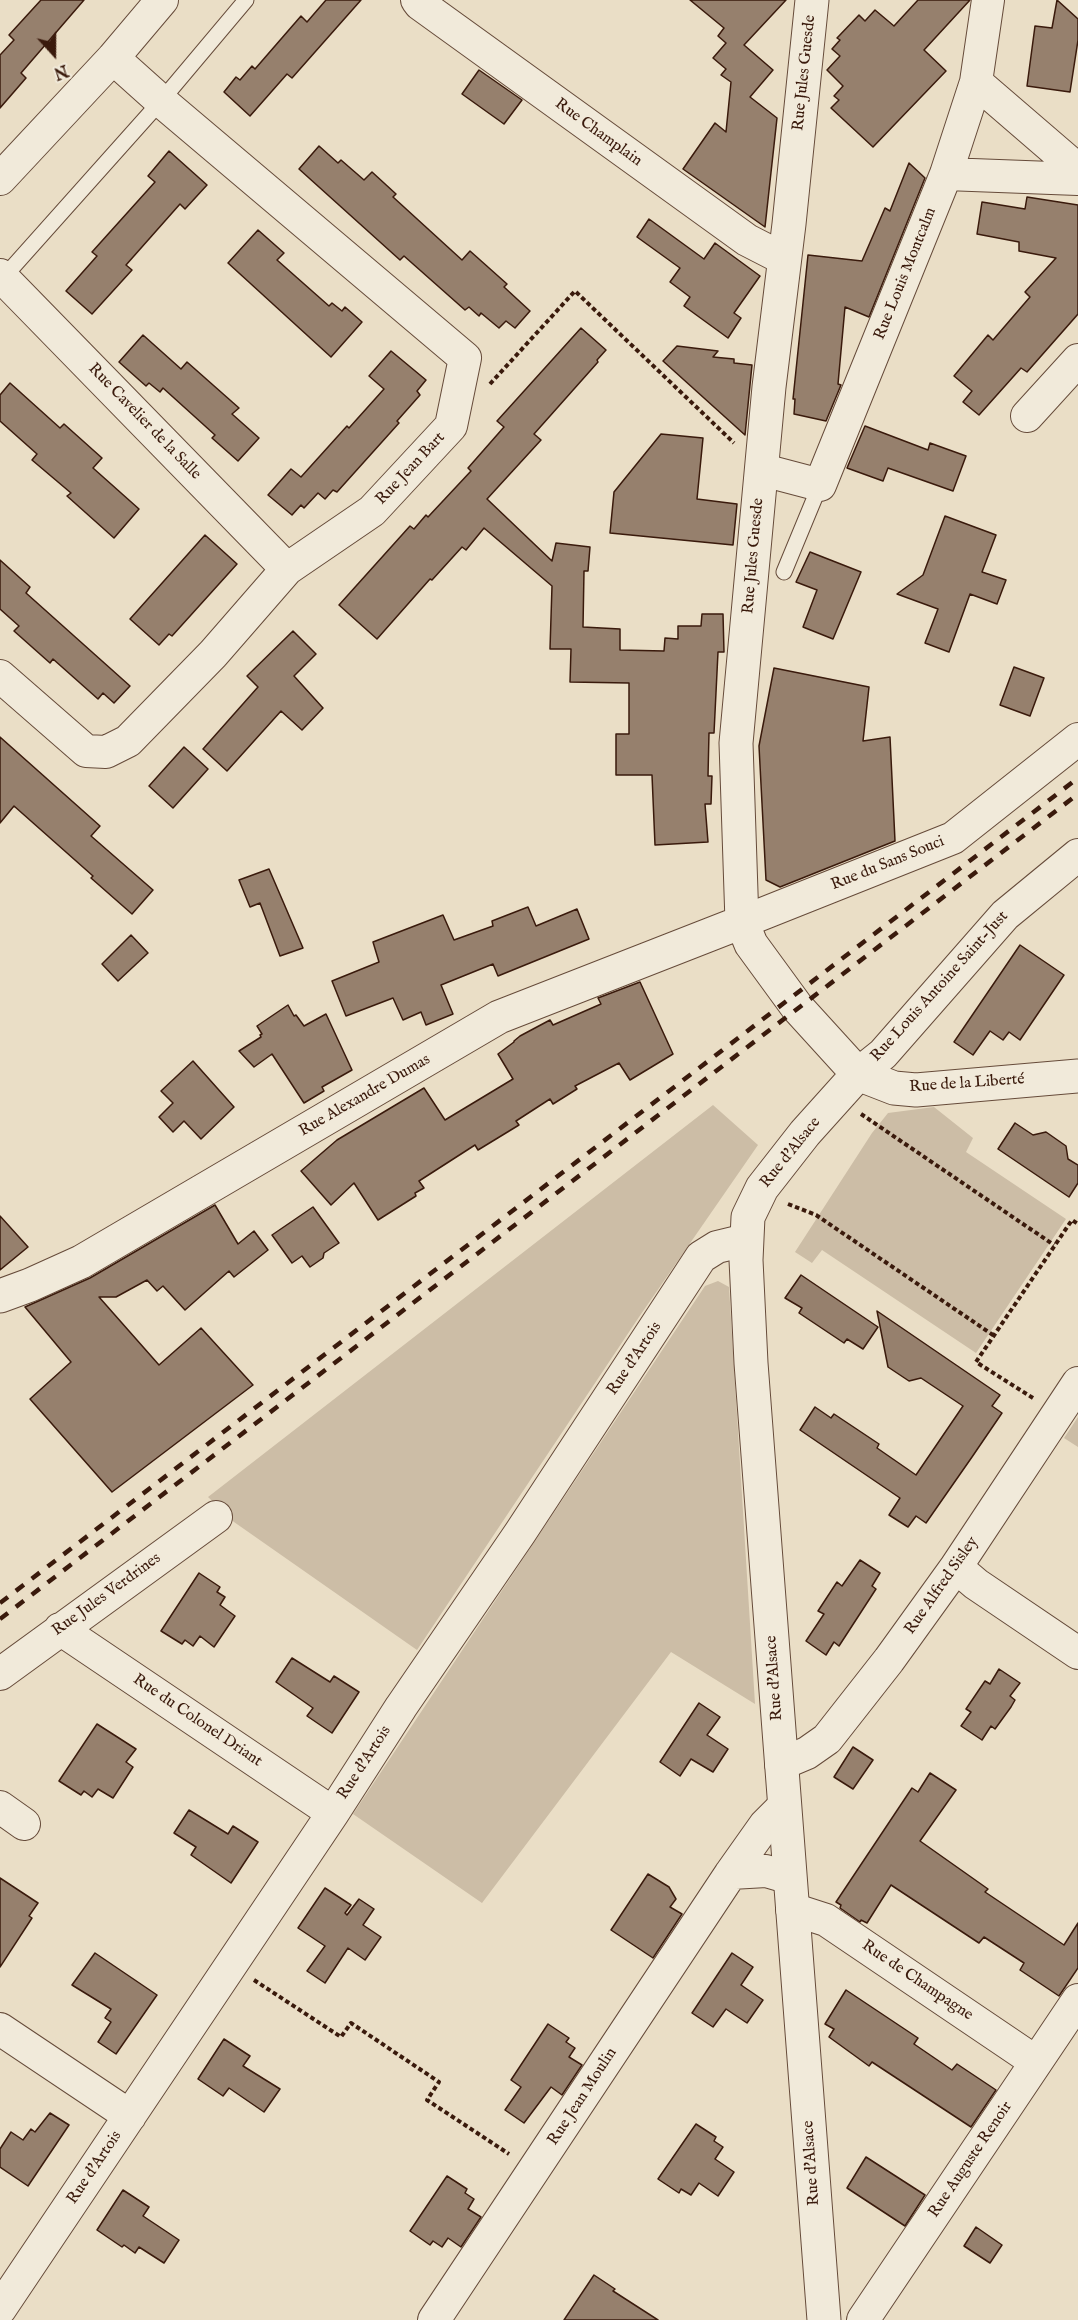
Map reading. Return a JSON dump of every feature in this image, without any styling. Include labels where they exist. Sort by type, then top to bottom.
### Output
[{"type":"street","points":[[0,179],[113,58],[162,0]]},
{"type":"street","name":"Rue Champlain","points":[[417,0],[747,240],[784,259]]},
{"type":"street","name":"Rue Jules Guesde","points":[[812,0],[736,744],[742,922],[751,944],[797,1007],[858,1074]]},
{"type":"street","name":"Rue Louis Montcalm","points":[[820,485],[946,174],[976,82],[988,0]]},
{"type":"street","name":"Rue Jean Bart","points":[[0,676],[86,751],[106,752],[128,741],[213,654],[287,569],[372,511],[451,426],[465,358],[113,58]]},
{"type":"street","points":[[976,82],[1078,170]]},
{"type":"street","points":[[946,174],[1078,179]]},
{"type":"street","name":"Rue Cavelier de la Salle","points":[[2,277],[287,569]]},
{"type":"street","points":[[1027,416],[1078,360]]},
{"type":"street","points":[[763,470],[820,485]]},
{"type":"street","name":"Rue du Sans Souci","points":[[742,922],[953,838],[1078,739]]},
{"type":"street","name":"Rue Louis Antoine Saint-Just","points":[[858,1074],[889,1047],[1005,915],[1078,855]]},
{"type":"street","name":"Rue Alexandre Dumas","points":[[0,1296],[81,1262],[499,1017],[742,922]]},
{"type":"street","name":"Rue de la Liberté","points":[[858,1074],[894,1088],[916,1090],[1078,1076]]},
{"type":"street","name":"Rue d'Alsace","points":[[824,2320],[751,1363],[746,1240],[748,1217],[762,1188],[805,1133],[858,1074]]},
{"type":"street","name":"Rue d'Artois","points":[[0,2309],[333,1813],[701,1257],[717,1247],[746,1240]]},
{"type":"street","name":"Rue Alfred Sisley","points":[[781,1764],[807,1753],[827,1739],[889,1660],[956,1567],[1078,1383]]},
{"type":"street","name":"Rue Jules Verdrines","points":[[0,1674],[216,1517]]},
{"type":"street","points":[[956,1567],[976,1584],[1078,1653]]},
{"type":"street","name":"Rue du Colonel Driant","points":[[60,1629],[333,1813]]},
{"type":"street","name":"Rue Jean Moulin","points":[[434,2320],[731,1873],[765,1824],[784,1806]]},
{"type":"street","name":"Rue de Champagne","points":[[731,1873],[766,1871],[826,1920],[1036,2062]]},
{"type":"street","name":"Rue Auguste Renoir","points":[[863,2320],[1078,2000]]},
{"type":"street","points":[[0,2029],[130,2116]]},
{"type":"lane","points":[[2,277],[161,101],[246,0]]},
{"type":"lane","points":[[784,572],[820,485]]},
{"type":"path","points":[[482,392],[575,291],[763,470]]},
{"type":"path","points":[[858,1074],[861,1113],[1054,1245]]},
{"type":"path","points":[[762,1188],[782,1201],[816,1215],[993,1335]]},
{"type":"path","points":[[1052,1423],[1035,1400],[976,1362],[1072,1220],[1078,1224]]},
{"type":"path","points":[[231,1965],[341,2037],[351,2023],[439,2082],[427,2100],[534,2170]]},
{"type":"shaded area","points":[[713,1105],[758,1145],[639,1317],[417,1650],[234,1522],[208,1497]]},
{"type":"shaded area","points":[[934,1107],[973,1138],[966,1152],[1066,1219],[976,1353],[822,1250],[812,1263],[795,1252],[872,1133],[888,1113]]},
{"type":"shaded area","points":[[718,1281],[729,1287],[755,1704],[671,1652],[482,1903],[353,1814],[705,1286]]},
{"type":"shaded area","points":[[1078,1417],[1078,1447],[1064,1438]]},
{"type":"building","points":[[41,0],[84,0],[21,73],[26,78],[0,108],[0,55],[14,40],[9,35]]},
{"type":"building","points":[[326,0],[361,0],[292,78],[287,74],[250,116],[224,92],[236,77],[240,80],[252,66],[255,69],[301,16],[307,22]]},
{"type":"building","points":[[690,0],[786,0],[744,45],[773,70],[750,97],[777,118],[765,227],[683,169],[715,123],[726,132],[731,82],[721,75],[726,69],[713,58],[726,43],[718,36],[724,28]]},
{"type":"building","points":[[918,0],[970,0],[924,50],[946,71],[873,147],[831,108],[839,100],[834,96],[843,86],[827,70],[840,56],[832,49],[840,40],[837,38],[859,15],[865,21],[875,10],[894,26]]},
{"type":"building","points":[[1057,0],[1078,19],[1078,40],[1070,92],[1027,86],[1035,26],[1052,28]]},
{"type":"building","points":[[479,70],[522,100],[504,124],[462,94]]},
{"type":"building","points":[[319,146],[338,163],[341,160],[364,180],[372,172],[396,194],[393,197],[462,260],[470,251],[507,284],[504,287],[530,311],[515,328],[506,321],[499,328],[481,313],[479,316],[469,307],[465,310],[404,256],[400,260],[299,169]]},
{"type":"building","points":[[169,151],[207,185],[185,209],[180,204],[126,265],[132,270],[92,314],[66,291],[97,256],[92,252],[155,182],[148,176]]},
{"type":"building","points":[[909,163],[925,178],[869,317],[845,307],[838,384],[841,385],[826,421],[794,414],[795,399],[793,399],[808,255],[862,261],[885,208],[890,211]]},
{"type":"building","points":[[1027,197],[1078,205],[1078,314],[1027,372],[1021,368],[979,415],[963,402],[972,391],[954,376],[988,335],[993,340],[1030,297],[1025,292],[1056,258],[1019,251],[1019,242],[977,234],[982,202],[1025,209]]},
{"type":"building","points":[[649,219],[704,259],[715,243],[760,276],[734,313],[741,318],[728,338],[684,306],[690,297],[670,282],[680,268],[637,237]]},
{"type":"building","points":[[258,230],[284,253],[277,260],[329,306],[332,303],[342,311],[345,307],[362,322],[331,357],[228,263]]},
{"type":"building","points":[[581,328],[606,350],[534,434],[541,440],[487,499],[552,561],[556,543],[590,547],[588,571],[584,571],[583,627],[620,629],[620,650],[664,651],[665,638],[678,639],[678,626],[701,626],[702,614],[723,614],[724,652],[718,652],[714,733],[709,733],[708,776],[712,776],[711,804],[705,804],[708,842],[655,845],[652,775],[616,775],[616,734],[629,734],[629,683],[570,682],[571,649],[550,649],[552,586],[484,528],[466,550],[462,547],[432,580],[430,579],[377,639],[339,605],[410,526],[414,529],[426,515],[428,517],[471,471],[468,468],[504,427],[497,421]]},
{"type":"building","points":[[143,335],[181,369],[187,362],[239,408],[232,414],[259,438],[238,461],[212,438],[215,435],[163,388],[160,392],[149,383],[146,386],[119,362]]},
{"type":"building","points":[[677,346],[718,351],[713,357],[734,359],[734,363],[752,365],[745,435],[663,361]]},
{"type":"building","points":[[391,351],[426,380],[417,391],[420,395],[397,421],[399,423],[337,492],[333,490],[325,499],[318,493],[304,508],[301,505],[292,515],[268,495],[291,469],[301,477],[384,389],[369,376]]},
{"type":"building","points":[[10,383],[60,428],[64,424],[102,458],[93,468],[139,509],[114,538],[67,496],[71,493],[32,460],[37,454],[0,421],[0,395]]},
{"type":"building","points":[[865,426],[928,450],[930,443],[966,456],[953,491],[888,468],[883,481],[847,468]]},
{"type":"building","points":[[661,434],[703,438],[697,499],[737,504],[733,545],[610,533],[614,492]]},
{"type":"building","points":[[945,516],[996,535],[982,572],[1006,580],[997,604],[970,594],[949,652],[925,643],[938,609],[897,594],[923,575]]},
{"type":"building","points":[[205,535],[237,564],[172,636],[169,634],[159,645],[130,619]]},
{"type":"building","points":[[810,552],[861,572],[833,639],[803,627],[817,590],[796,582]]},
{"type":"building","points":[[0,560],[30,587],[26,593],[130,686],[114,703],[103,693],[98,699],[53,659],[50,663],[14,631],[19,626],[0,609]]},
{"type":"building","points":[[293,631],[316,654],[294,676],[323,708],[302,730],[281,711],[227,771],[203,749],[258,687],[247,676]]},
{"type":"building","points":[[1014,667],[1044,678],[1030,716],[1000,705]]},
{"type":"building","points":[[774,668],[869,687],[863,741],[890,737],[895,841],[780,887],[766,880],[759,746]]},
{"type":"building","points":[[0,737],[100,826],[91,836],[153,890],[132,914],[14,806],[0,823]]},
{"type":"building","points":[[184,747],[208,769],[173,808],[149,786]]},
{"type":"building","points":[[269,869],[303,948],[280,956],[260,903],[250,907],[239,880]]},
{"type":"building","points":[[528,907],[536,926],[577,909],[589,939],[498,976],[493,964],[441,985],[453,1014],[426,1025],[421,1012],[403,1020],[393,998],[346,1016],[332,981],[379,962],[373,942],[443,915],[454,940],[493,926],[492,921]]},
{"type":"building","points":[[131,935],[148,953],[118,981],[102,964]]},
{"type":"building","points":[[1020,945],[1064,975],[1020,1040],[1009,1032],[1003,1040],[990,1031],[973,1055],[954,1042]]},
{"type":"building","points":[[640,982],[673,1054],[630,1080],[619,1063],[575,1086],[577,1089],[553,1104],[550,1099],[516,1121],[519,1125],[478,1150],[475,1145],[419,1181],[424,1188],[415,1193],[416,1196],[378,1220],[354,1183],[331,1205],[301,1171],[337,1140],[424,1088],[445,1120],[513,1079],[498,1054],[520,1036],[550,1020],[553,1025],[601,1004],[598,998]]},
{"type":"building","points":[[288,1005],[294,1016],[296,1015],[304,1026],[326,1014],[352,1070],[322,1087],[324,1091],[304,1103],[272,1054],[254,1067],[239,1051],[261,1037],[262,1034],[257,1026]]},
{"type":"building","points":[[193,1061],[234,1107],[201,1139],[184,1121],[173,1132],[159,1117],[173,1103],[161,1091]]},
{"type":"building","points":[[1015,1123],[1033,1135],[1046,1132],[1066,1146],[1068,1159],[1078,1165],[1078,1183],[1069,1197],[998,1149]]},
{"type":"building","points":[[215,1205],[238,1244],[254,1231],[268,1250],[234,1277],[229,1271],[185,1310],[163,1286],[157,1291],[147,1280],[116,1297],[99,1297],[159,1365],[201,1328],[253,1385],[112,1492],[30,1399],[71,1362],[25,1307],[90,1278]]},
{"type":"building","points":[[313,1207],[339,1243],[324,1253],[323,1258],[310,1267],[302,1256],[292,1263],[272,1235]]},
{"type":"building","points":[[0,1216],[28,1247],[0,1270]]},
{"type":"building","points":[[801,1275],[878,1327],[863,1349],[847,1339],[844,1343],[799,1313],[802,1308],[785,1298]]},
{"type":"building","points":[[877,1311],[1000,1395],[992,1406],[1002,1413],[926,1523],[916,1516],[908,1527],[889,1515],[900,1498],[800,1430],[815,1407],[831,1418],[834,1414],[879,1444],[877,1448],[916,1475],[963,1406],[921,1378],[909,1381],[888,1367]]},
{"type":"building","points":[[860,1560],[880,1573],[872,1586],[876,1589],[839,1646],[834,1642],[826,1655],[806,1641],[824,1614],[818,1611],[837,1582],[842,1586]]},
{"type":"building","points":[[199,1573],[220,1587],[217,1592],[225,1597],[220,1605],[235,1616],[214,1647],[200,1636],[193,1646],[185,1640],[182,1644],[161,1631]]},
{"type":"building","points":[[292,1658],[330,1682],[334,1676],[359,1692],[332,1733],[307,1716],[313,1708],[276,1682]]},
{"type":"building","points":[[999,1669],[1020,1683],[1010,1696],[1015,1700],[1011,1707],[995,1729],[991,1726],[982,1740],[961,1726],[971,1712],[966,1709],[985,1681],[990,1684]]},
{"type":"building","points":[[699,1703],[720,1717],[707,1735],[728,1749],[713,1772],[691,1759],[680,1776],[660,1762]]},
{"type":"building","points":[[97,1724],[136,1749],[126,1762],[133,1767],[113,1798],[98,1789],[92,1797],[84,1791],[81,1795],[59,1781]]},
{"type":"building","points":[[853,1747],[873,1760],[853,1789],[834,1777]]},
{"type":"building","points":[[930,1773],[956,1790],[920,1841],[988,1889],[985,1892],[1064,1945],[1078,1923],[1078,1968],[1059,1996],[1020,1970],[1024,1963],[984,1937],[979,1943],[891,1885],[867,1923],[861,1920],[860,1922],[840,1908],[841,1905],[836,1902],[912,1788],[918,1792]]},
{"type":"building","points":[[189,1810],[228,1834],[233,1826],[258,1842],[231,1883],[191,1855],[196,1847],[174,1833]]},
{"type":"building","points":[[648,1874],[669,1887],[676,1899],[670,1907],[682,1914],[653,1958],[611,1930]]},
{"type":"building","points":[[0,1878],[38,1903],[29,1916],[32,1918],[0,1967]]},
{"type":"building","points":[[325,1888],[351,1905],[345,1913],[347,1915],[359,1899],[374,1909],[363,1925],[381,1937],[365,1960],[348,1948],[325,1983],[307,1971],[325,1946],[298,1928]]},
{"type":"building","points":[[95,1953],[157,1995],[116,2054],[98,2042],[111,2022],[105,2018],[111,2009],[72,1985]]},
{"type":"building","points":[[732,1953],[753,1967],[741,1985],[763,2000],[747,2023],[726,2009],[713,2027],[692,2013]]},
{"type":"building","points":[[846,1990],[918,2038],[914,2044],[952,2070],[957,2064],[996,2090],[971,2127],[872,2062],[869,2066],[829,2037],[834,2029],[825,2024]]},
{"type":"building","points":[[548,2024],[569,2038],[566,2042],[575,2048],[569,2057],[582,2065],[562,2095],[551,2087],[524,2123],[505,2110],[521,2087],[511,2080]]},
{"type":"building","points":[[224,2039],[250,2056],[243,2066],[280,2089],[264,2112],[229,2088],[223,2096],[198,2079]]},
{"type":"building","points":[[50,2113],[69,2125],[28,2186],[0,2167],[0,2149],[11,2132],[23,2140],[31,2129],[35,2132]]},
{"type":"building","points":[[696,2124],[716,2137],[714,2141],[723,2147],[715,2159],[734,2172],[718,2196],[699,2183],[691,2195],[681,2189],[679,2193],[658,2179]]},
{"type":"building","points":[[866,2157],[925,2195],[905,2226],[847,2188]]},
{"type":"building","points":[[447,2176],[467,2189],[465,2193],[474,2199],[468,2209],[481,2217],[461,2247],[448,2238],[442,2247],[433,2241],[430,2245],[410,2231]]},
{"type":"building","points":[[123,2190],[149,2207],[143,2216],[179,2240],[164,2263],[139,2247],[135,2253],[124,2245],[122,2247],[97,2230]]},
{"type":"building","points":[[976,2227],[1002,2245],[990,2263],[964,2246]]},
{"type":"building","points":[[594,2275],[615,2289],[613,2291],[658,2320],[564,2320]]},
{"type":"railway","points":[[0,1603],[1078,778]]},
{"type":"railway","points":[[0,1619],[1078,794]]}]
